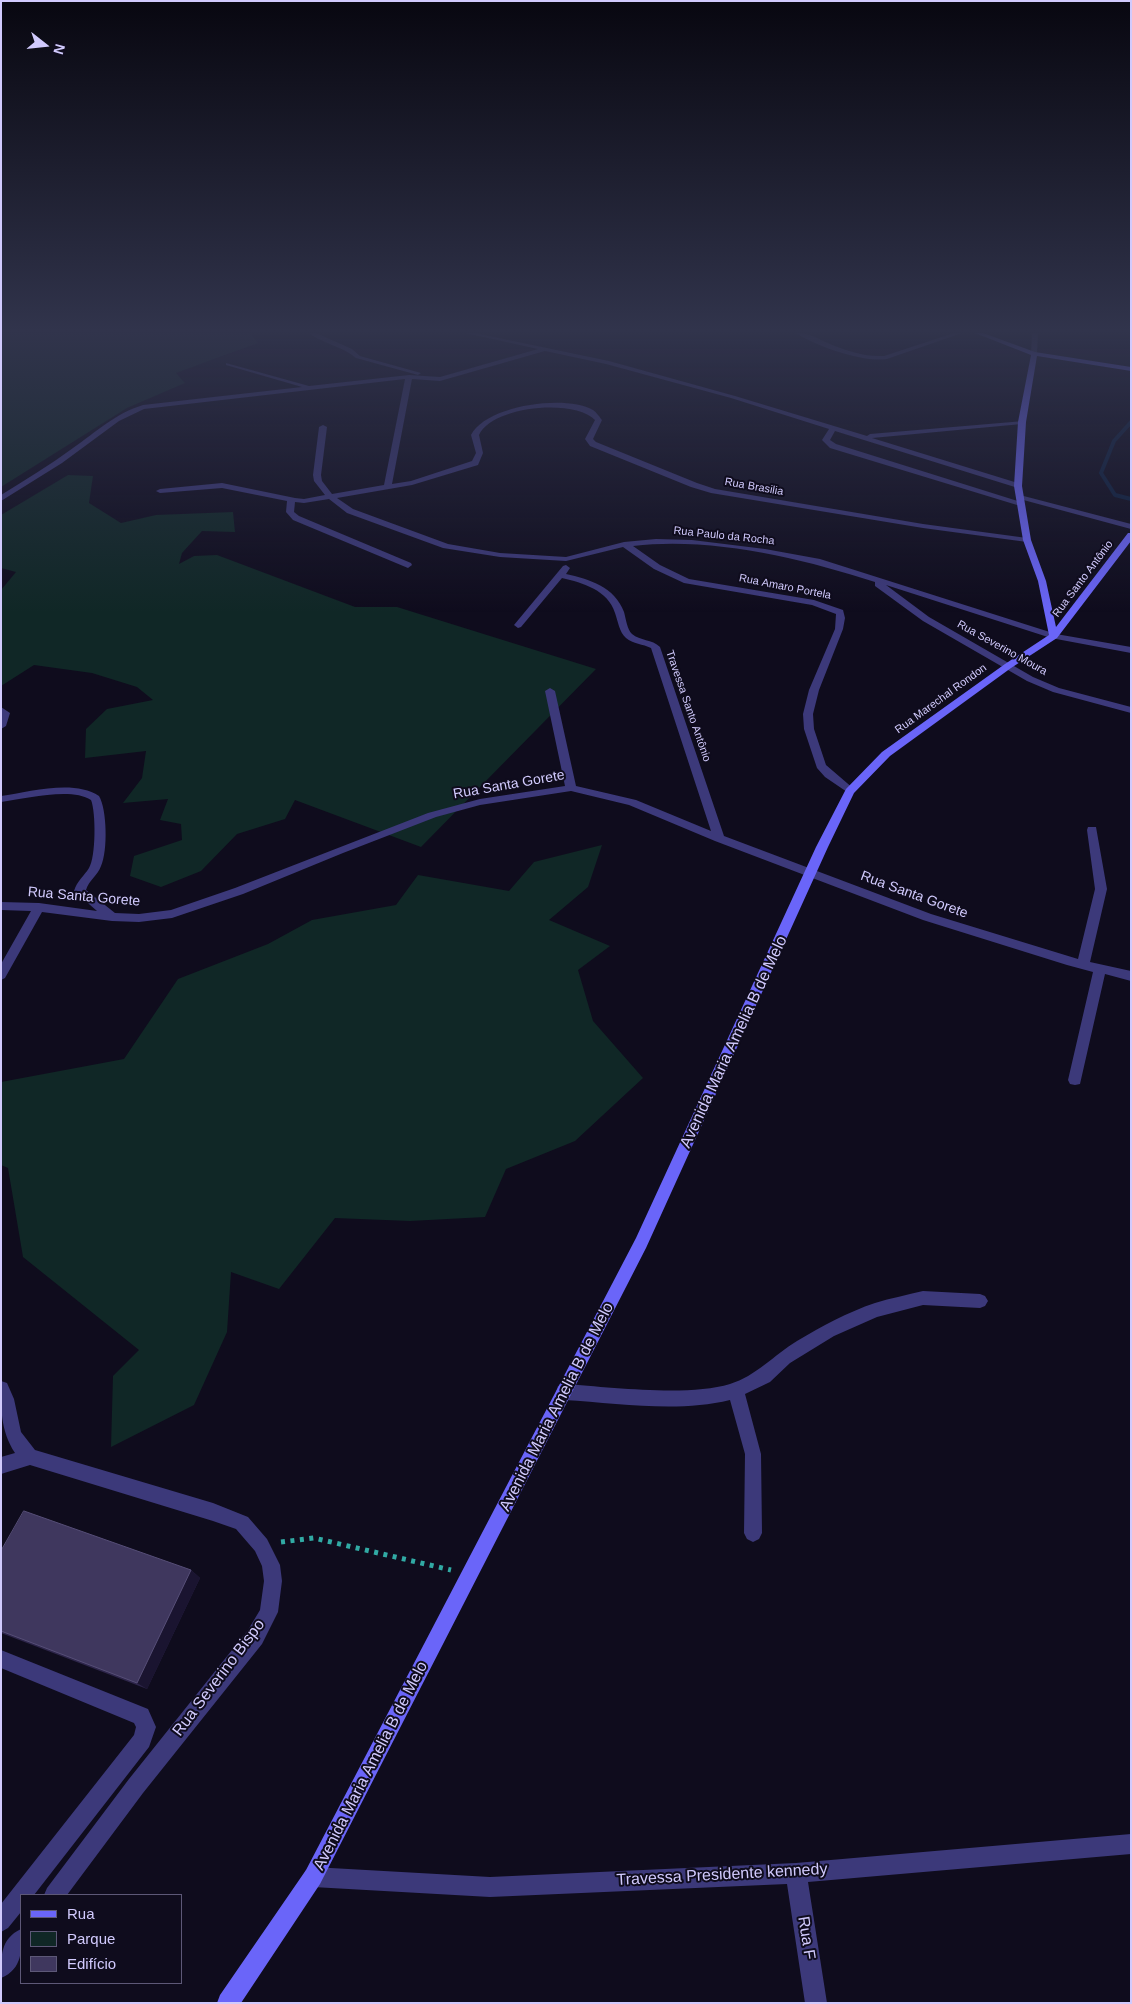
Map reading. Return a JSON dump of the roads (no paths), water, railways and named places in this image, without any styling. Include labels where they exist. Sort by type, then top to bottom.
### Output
[{"type":"street","points":[[1,499],[52,466],[107,427]]},
{"type":"street","name":"Rua Paulo da Rocha","points":[[323,427],[316,475],[329,496],[350,512],[446,546],[500,555],[574,558],[606,547],[672,541],[766,551],[816,561],[874,581],[1054,636],[1131,650]]},
{"type":"street","points":[[160,491],[198,486],[231,486],[291,500],[311,500],[386,488],[399,427]]},
{"type":"street","name":"Rua Brasilia","points":[[386,488],[423,481],[475,463],[480,452],[475,435],[481,427]]},
{"type":"street","name":"Rua Brasilia","points":[[595,427],[589,437],[590,442],[593,444],[694,485],[714,491],[923,526],[1027,540]]},
{"type":"street","points":[[829,427],[1018,486]]},
{"type":"street","points":[[863,437],[974,427]]},
{"type":"street","points":[[1022,427],[1018,486],[1020,500],[1027,540],[1042,582],[1054,636]]},
{"type":"street","points":[[834,428],[828,434],[826,440],[833,446],[1020,500],[1131,527]]},
{"type":"street","points":[[291,500],[290,512],[296,518],[408,565]]},
{"type":"street","name":"Rua Santo Antônio","points":[[1054,636],[1131,535]]},
{"type":"street","name":"Rua Amaro Portela","points":[[624,544],[657,567],[687,581],[814,603],[835,608],[840,612],[839,629],[814,690],[808,714],[809,729],[821,766],[829,775],[850,791]]},
{"type":"street","points":[[518,625],[574,558]]},
{"type":"street","name":"Travessa Santo Antônio","points":[[560,575],[598,586],[617,605],[628,634],[655,647],[719,838]]},
{"type":"street","name":"Rua Severino Moura","points":[[874,581],[888,594],[926,619],[1030,679],[1056,690],[1131,710]]},
{"type":"street","name":"Rua Marechal Rondon","points":[[850,791],[886,754],[1008,666],[1054,636]]},
{"type":"street","points":[[550,691],[571,788]]},
{"type":"street","points":[[1,710],[5,713],[1,726]]},
{"type":"street","name":"Rua Santa Gorete","points":[[1,906],[39,907],[112,917],[139,918],[172,914],[247,888],[338,850],[432,815],[480,802],[571,788],[632,802],[719,838],[927,917],[1000,942],[1082,965],[1131,976]]},
{"type":"street","points":[[1,799],[75,790],[90,793],[95,797],[100,812],[98,856],[96,866],[82,884],[80,891],[112,917]]},
{"type":"street","name":"Avenida Maria Amelia B de Melo","points":[[228,2003],[313,1877],[641,1243],[850,791]]},
{"type":"street","points":[[1082,965],[1101,890],[1092,830]]},
{"type":"street","points":[[1,975],[39,907]]},
{"type":"street","points":[[1075,1080],[1100,969]]},
{"type":"street","points":[[564,1392],[696,1398],[736,1390],[764,1376],[784,1358],[828,1331],[876,1310],[924,1298],[980,1301]]},
{"type":"street","name":"Rua Severino Bispo","points":[[1,1388],[5,1395],[7,1426],[10,1436],[17,1446],[30,1457],[213,1512],[242,1523],[261,1544],[271,1565],[273,1581],[269,1612],[255,1636],[136,1786],[55,1894]]},
{"type":"street","points":[[736,1390],[753,1454],[753,1533]]},
{"type":"street","points":[[1,1466],[30,1457]]},
{"type":"street","points":[[1,1659],[141,1716],[146,1722],[142,1740],[22,1894]]},
{"type":"street","name":"Travessa Presidente kennedy","points":[[313,1877],[490,1887],[796,1873],[1131,1844]]},
{"type":"street","name":"Rua F","points":[[796,1873],[816,2003]]},
{"type":"street","points":[[1,1921],[20,1897]]},
{"type":"street","points":[[1,1967],[20,1941]]},
{"type":"waterway","points":[[1127,427],[1114,441],[1101,473],[1115,495],[1131,499]]}]
